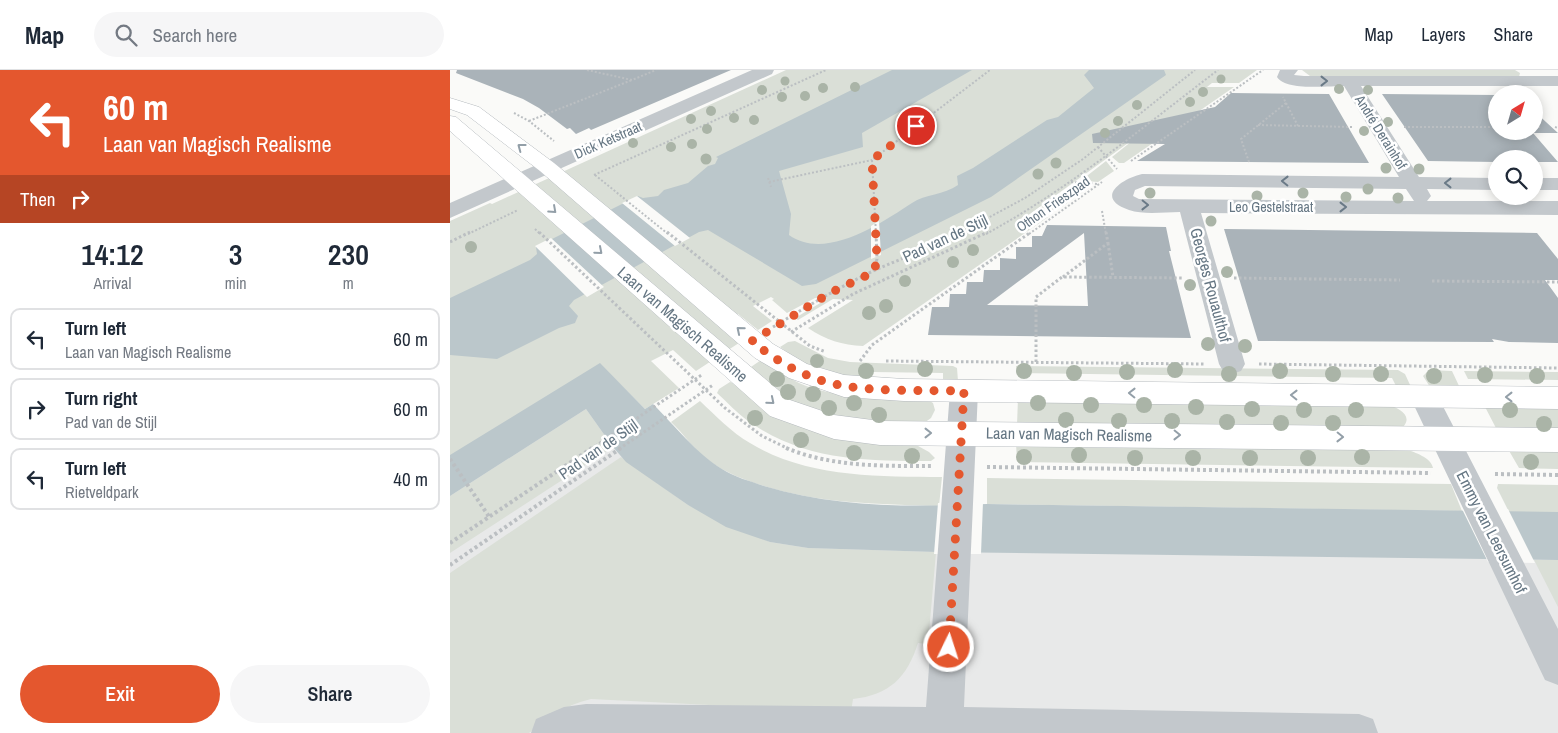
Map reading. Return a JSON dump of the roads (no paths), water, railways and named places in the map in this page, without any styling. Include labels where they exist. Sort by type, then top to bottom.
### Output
[{"type":"main road","name":"Laan van Magisch Realisme","points":[[450,103],[473,111],[546,167],[758,346],[798,371],[844,386],[904,390],[1558,398]]},
{"type":"main road","name":"Laan van Magisch Realisme","points":[[450,121],[780,408],[834,427],[880,433],[1558,440]]},
{"type":"street","name":"Dick Ketstraat","points":[[450,211],[766,70]]},
{"type":"street","points":[[1290,70],[1285,74],[1285,77],[1291,80],[1349,81],[1530,75],[1558,81]]},
{"type":"street","name":"André Derainhof","points":[[1349,81],[1413,183]]},
{"type":"street","name":"Leo Gestelstraat","points":[[1488,184],[1142,180],[1128,186],[1117,183],[1123,199],[1135,205],[1556,211]]},
{"type":"street","points":[[1413,183],[1428,208]]},
{"type":"street","points":[[1543,184],[1558,184]]},
{"type":"street","name":"Georges Rouaulthof","points":[[1190,206],[1232,364]]},
{"type":"street","points":[[944,731],[964,391]]},
{"type":"street","name":"Emmy van Leersumhof","points":[[1424,397],[1520,587],[1558,667]]},
{"type":"street","points":[[550,733],[564,726],[586,723],[674,728],[1359,733]]}]
